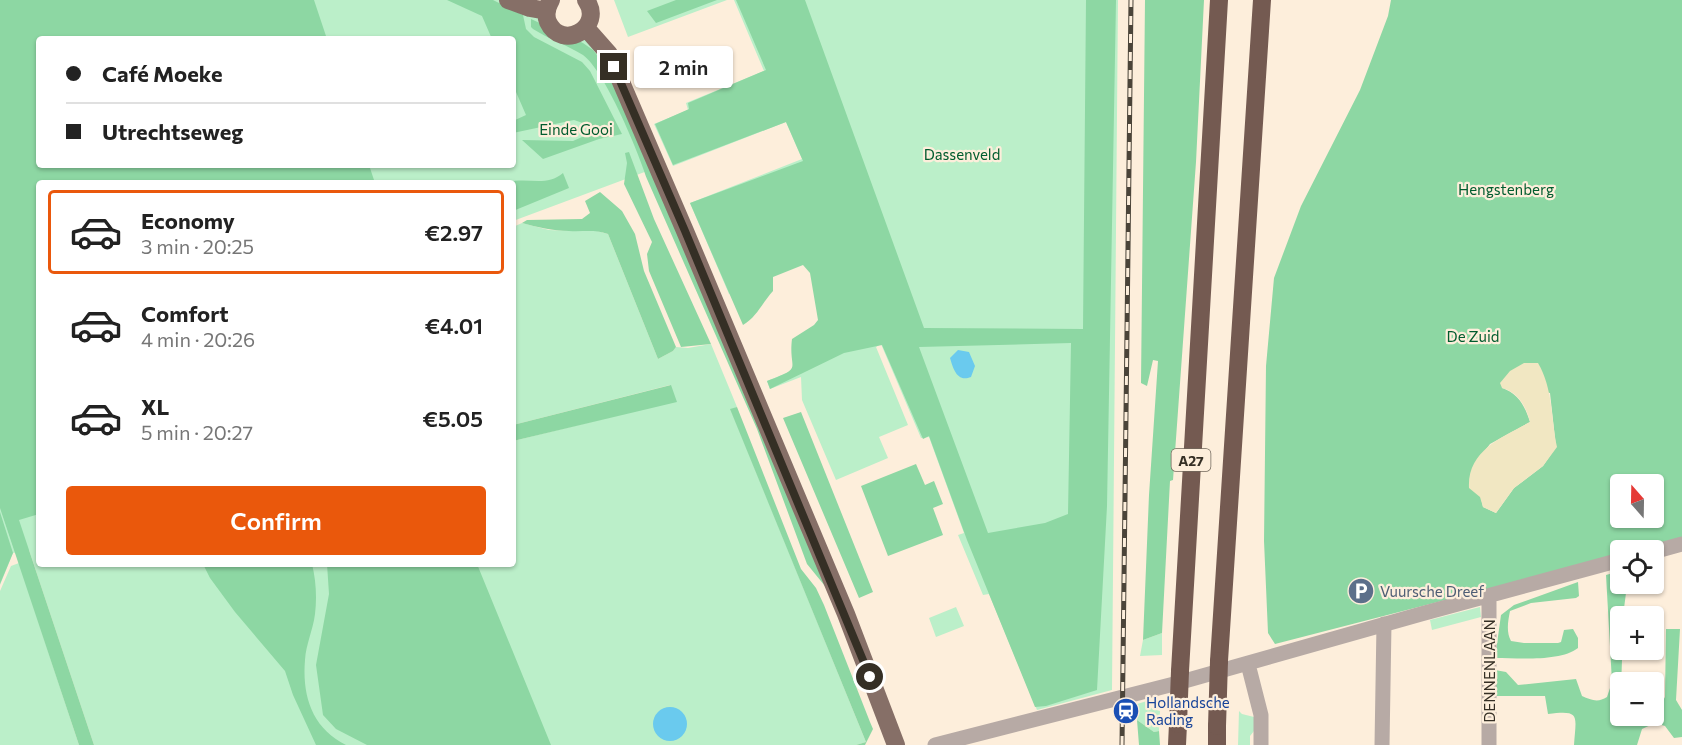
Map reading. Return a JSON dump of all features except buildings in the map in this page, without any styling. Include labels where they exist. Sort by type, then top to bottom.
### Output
[{"type":"highway","name":"A27","points":[[1177,745],[1181,630],[1220,0]]},
{"type":"highway","name":"A27","points":[[1217,745],[1220,631],[1262,0]]},
{"type":"main road","points":[[508,0],[530,8],[549,6],[549,25],[560,34],[574,36],[586,28],[591,20],[591,11],[586,0]]},
{"type":"main road","points":[[586,28],[609,54],[846,614],[896,745]]},
{"type":"street","points":[[1664,549],[1682,544]]},
{"type":"street","points":[[935,745],[1248,664],[1384,624],[1610,563]]},
{"type":"street","name":"DENNENLAAN","points":[[1489,597],[1489,745]]},
{"type":"street","points":[[1382,745],[1384,624]]},
{"type":"street","points":[[1248,664],[1261,715],[1261,745]]},
{"type":"green space","name":"Einde Gooi","points":[[0,0],[514,0],[616,56],[658,167],[516,220],[516,180],[36,180],[36,567],[516,567],[516,440],[676,401],[670,385],[516,424],[516,226],[522,223],[549,230],[594,230],[608,234],[658,359],[676,347],[688,348],[711,344],[737,407],[731,410],[866,742],[856,745],[94,745],[29,550],[13,553],[0,585]]},
{"type":"green space","points":[[0,0],[314,0],[326,36],[36,36],[36,168],[370,168],[374,180],[36,180],[36,515],[19,520],[94,745],[79,745],[0,508]]},
{"type":"green space","points":[[447,0],[493,0],[523,15],[526,29],[534,37],[582,62],[590,71],[622,134],[599,139],[543,159],[522,140],[573,141],[600,129],[574,120],[516,132],[516,120],[526,115],[516,92],[516,36],[491,36],[482,16]]},
{"type":"green space","points":[[614,0],[727,0],[628,37]]},
{"type":"green space","points":[[676,0],[717,0],[656,23],[647,11]]},
{"type":"green space","name":"Dassenveld","points":[[734,0],[1118,0],[1112,690],[1037,710],[989,594],[983,595],[958,535],[964,533],[929,437],[921,438],[881,344],[876,347],[908,425],[879,437],[888,458],[836,480],[802,400],[801,377],[770,389],[767,381],[877,337],[840,248],[729,294],[690,203],[802,159],[786,122],[673,166],[654,124],[688,110],[686,103],[764,71]]},
{"type":"green space","points":[[736,0],[805,0],[924,328],[1083,329],[1086,0],[1116,0],[1107,506],[1097,690],[1046,706],[1035,707],[967,540],[929,436],[923,439],[882,345],[844,353],[770,389],[767,381],[791,370],[792,339],[818,320],[810,273],[803,265],[773,277],[773,291],[756,314],[743,325],[690,203],[803,161],[786,122],[673,165],[655,124],[689,109],[688,103],[766,70]],"holes":[[[1071,343],[1068,514],[1045,523],[988,533],[919,347]]]},
{"type":"green space","points":[[1145,0],[1204,0],[1196,162],[1173,480],[1170,481],[1162,633],[1143,640],[1158,361],[1153,360],[1147,386],[1141,383]]},
{"type":"green space","name":"Hengstenberg","points":[[1391,0],[1682,0],[1682,539],[1664,544],[1664,540],[1610,540],[1610,558],[1275,644],[1268,633],[1264,541],[1266,366],[1274,278],[1301,206],[1360,90],[1388,16]],"holes":[[[1502,388],[1550,393],[1556,447],[1543,466],[1514,488],[1496,513],[1483,507],[1474,465],[1490,444],[1530,422],[1520,401],[1508,390]]]},
{"type":"green space","points":[[531,19],[583,43],[593,50],[613,75],[829,591],[807,564],[757,429],[611,94],[592,64],[583,55],[533,29]]},
{"type":"green space","points":[[629,152],[654,219],[711,344],[681,347],[649,271],[647,254],[652,242],[624,184],[627,163],[625,153]]},
{"type":"green space","points":[[563,173],[569,188],[516,210],[516,181],[543,181]]},
{"type":"green space","points":[[600,192],[622,211],[635,234],[644,271],[676,347],[658,359],[608,234],[593,231],[557,230],[522,223],[527,220],[582,219],[590,213],[585,201]]},
{"type":"green space","points":[[671,385],[677,402],[516,440],[516,424]]},
{"type":"green space","points":[[737,407],[801,569],[816,588],[824,605],[873,729],[865,745],[856,745],[866,742],[730,409]]},
{"type":"green space","points":[[801,412],[873,592],[859,598],[783,418]]},
{"type":"green space","points":[[916,464],[925,485],[934,481],[943,504],[933,508],[943,535],[888,556],[861,486]]},
{"type":"green space","points":[[0,512],[13,553],[0,584]]},
{"type":"green space","points":[[19,563],[79,745],[0,745],[0,591],[11,566]]},
{"type":"green space","points":[[204,567],[312,567],[316,608],[306,654],[305,686],[317,720],[334,738],[346,745],[316,745],[293,695],[285,671],[235,612]]},
{"type":"green space","points":[[327,567],[478,567],[551,745],[367,745],[336,729],[323,715],[316,665],[329,594]]},
{"type":"green space","points":[[1610,574],[1610,594],[1626,594],[1624,606],[1610,606],[1610,646],[1606,575]]},
{"type":"green space","points":[[1578,582],[1579,596],[1576,598],[1531,603],[1510,611],[1508,634],[1511,641],[1558,643],[1561,642],[1564,630],[1573,629],[1578,638],[1578,648],[1550,657],[1495,658],[1501,615],[1514,605]]},
{"type":"green space","points":[[956,607],[964,626],[936,637],[929,618]]},
{"type":"green space","points":[[1480,607],[1481,617],[1432,630],[1430,620]]},
{"type":"green space","points":[[1666,629],[1680,629],[1676,700],[1682,710],[1682,737],[1674,738],[1665,726]]},
{"type":"green space","points":[[1162,633],[1162,655],[1140,656],[1143,640]]},
{"type":"green space","points":[[1611,660],[1622,660],[1622,672],[1611,672]]},
{"type":"green space","points":[[1495,670],[1506,672],[1518,685],[1576,679],[1582,696],[1591,700],[1607,697],[1610,688],[1610,726],[1648,726],[1642,729],[1637,745],[1574,745],[1575,721],[1571,714],[1548,714],[1545,696],[1495,696]]},
{"type":"green space","points":[[1147,701],[1152,709],[1160,711],[1159,731],[1154,732],[1137,720],[1137,704]]},
{"type":"green space","points":[[1239,711],[1254,717],[1254,731],[1250,736],[1250,745],[1238,745]]},
{"type":"green space","points":[[1137,720],[1154,732],[1159,731],[1160,745],[1139,745]]},
{"type":"sand","points":[[1524,363],[1538,363],[1543,373],[1549,393],[1557,447],[1543,466],[1514,488],[1496,513],[1483,507],[1480,497],[1469,488],[1470,475],[1480,454],[1489,446],[1530,422],[1520,400],[1513,393],[1502,388],[1500,383],[1510,371]]},
{"type":"water","points":[[958,350],[969,352],[975,366],[971,377],[962,378],[954,370],[950,358]]},
{"type":"water","points":[[670,707],[682,712],[687,724],[682,736],[670,741],[658,736],[653,724],[658,712]]},
{"type":"railway","points":[[1122,745],[1131,0]]},
{"type":"place","name":"Vuursche Dreef","points":[[1361,591]]},
{"type":"place","name":"Hollandsche Rading","points":[[1126,711]]},
{"type":"route","points":[[614,67],[846,614],[870,677]]},
{"type":"park label","name":"De Zuid","points":[[1473,336]]}]
